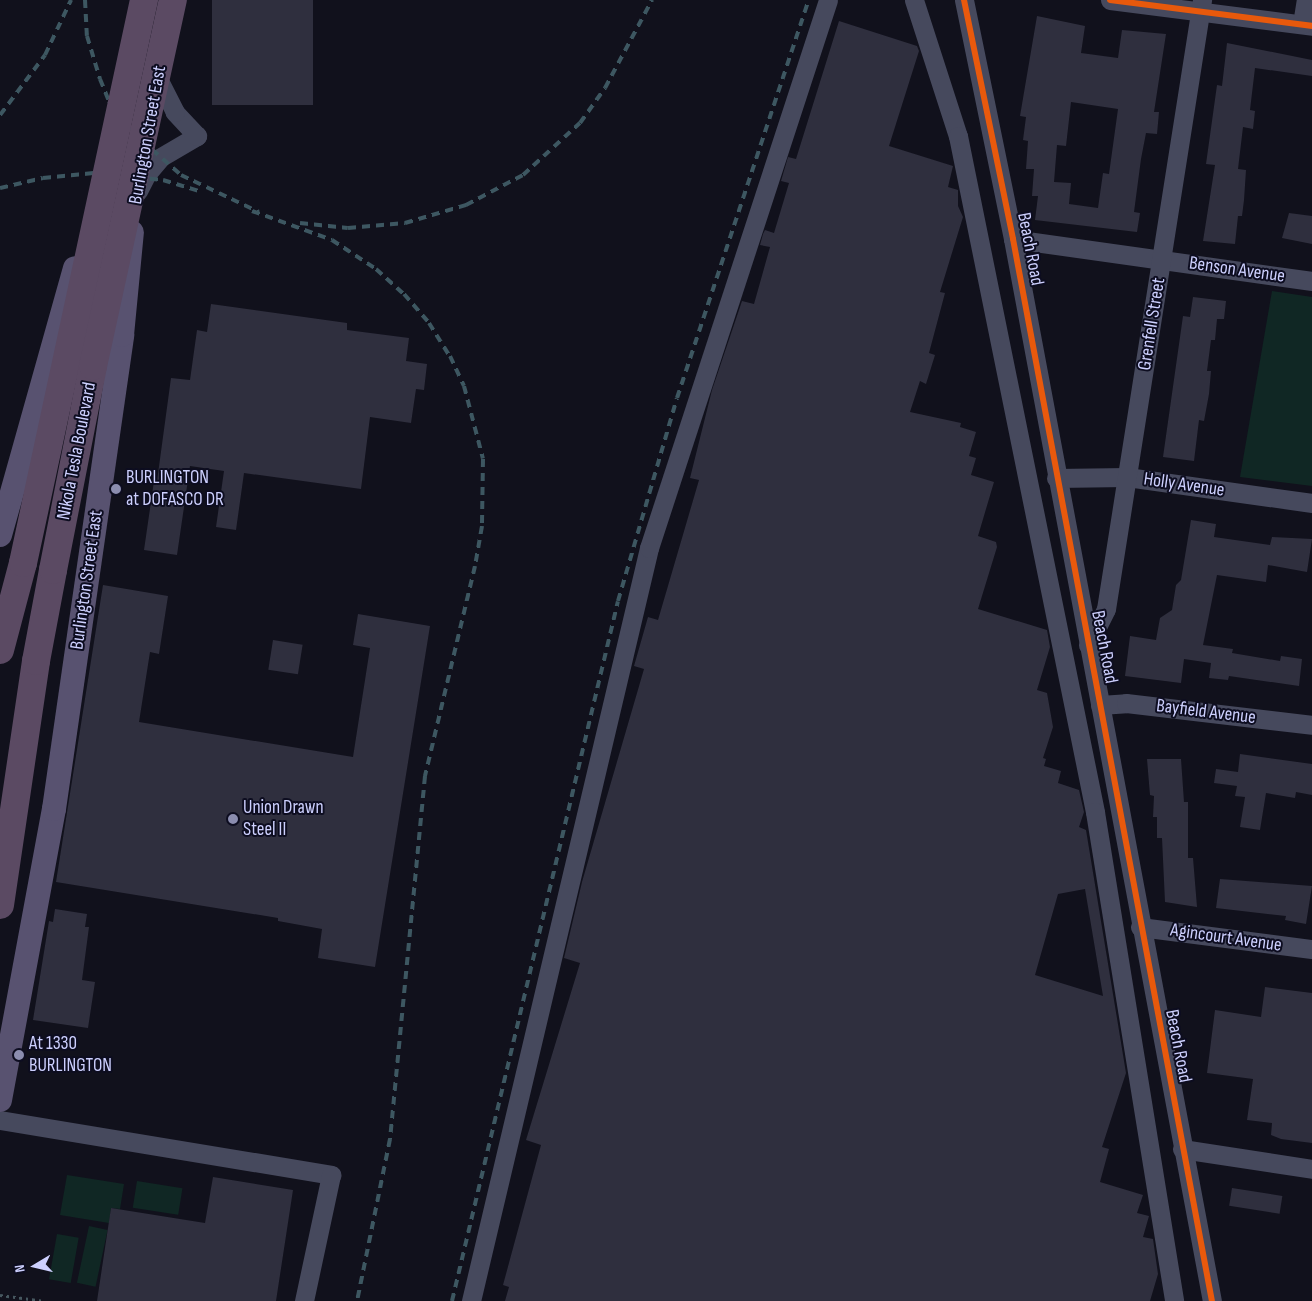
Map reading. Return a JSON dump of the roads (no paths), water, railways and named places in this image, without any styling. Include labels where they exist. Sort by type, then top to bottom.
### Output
[{"type":"highway","name":"Nikola Tesla Boulevard","points":[[0,650],[23,563],[144,0]]},
{"type":"highway","name":"Nikola Tesla Boulevard","points":[[0,905],[34,670],[53,570],[93,366],[174,0]]},
{"type":"main road","name":"Burlington Street East","points":[[0,535],[29,423],[105,167],[144,0]]},
{"type":"main road","name":"Burlington Street East","points":[[0,1100],[54,809],[122,335],[136,195],[174,0]]},
{"type":"street","points":[[471,1301],[649,548],[828,0]]},
{"type":"street","points":[[914,0],[958,136],[1095,812],[1174,1301]]},
{"type":"street","name":"Beach Road","points":[[964,0],[1013,239],[1140,927],[1212,1301]]},
{"type":"street","points":[[1110,0],[1201,5],[1307,25],[1306,0]]},
{"type":"street","name":"Grenfell Street","points":[[1088,645],[1106,608],[1163,259],[1201,5]]},
{"type":"street","points":[[136,195],[146,175],[161,157],[197,136],[175,112],[158,79]]},
{"type":"street","name":"Benson Avenue","points":[[1013,239],[1312,281]]},
{"type":"street","points":[[29,423],[108,437]]},
{"type":"street","name":"Holly Avenue","points":[[1056,478],[1127,476],[1312,503]]},
{"type":"street","name":"Bayfield Avenue","points":[[1100,705],[1126,703],[1312,725]]},
{"type":"street","name":"Agincourt Avenue","points":[[1140,927],[1312,949]]},
{"type":"street","points":[[0,1120],[331,1174],[304,1301]]},
{"type":"street","points":[[1182,1149],[1312,1169]]},
{"type":"railway","points":[[0,115],[45,55],[71,0]]},
{"type":"railway","points":[[85,0],[87,36],[100,79],[109,101],[131,131],[181,175],[259,212]]},
{"type":"railway","points":[[300,223],[348,228],[405,223],[466,205],[523,175],[580,123],[605,88],[652,0]]},
{"type":"railway","points":[[452,1301],[618,601],[677,398],[809,0]]},
{"type":"railway","points":[[0,188],[43,178],[94,173],[163,180],[199,191]]},
{"type":"railway","points":[[252,211],[332,240],[376,269],[404,294],[429,323],[450,356],[464,386],[483,459],[482,526],[475,566],[425,776],[390,1139],[357,1301]]},
{"type":"place","name":"BURLINGTON at DOFASCO DR","points":[[116,489]]},
{"type":"place","name":"Union Drawn Steel II","points":[[233,819]]},
{"type":"place","name":"At 1330 BURLINGTON","points":[[19,1055]]}]
